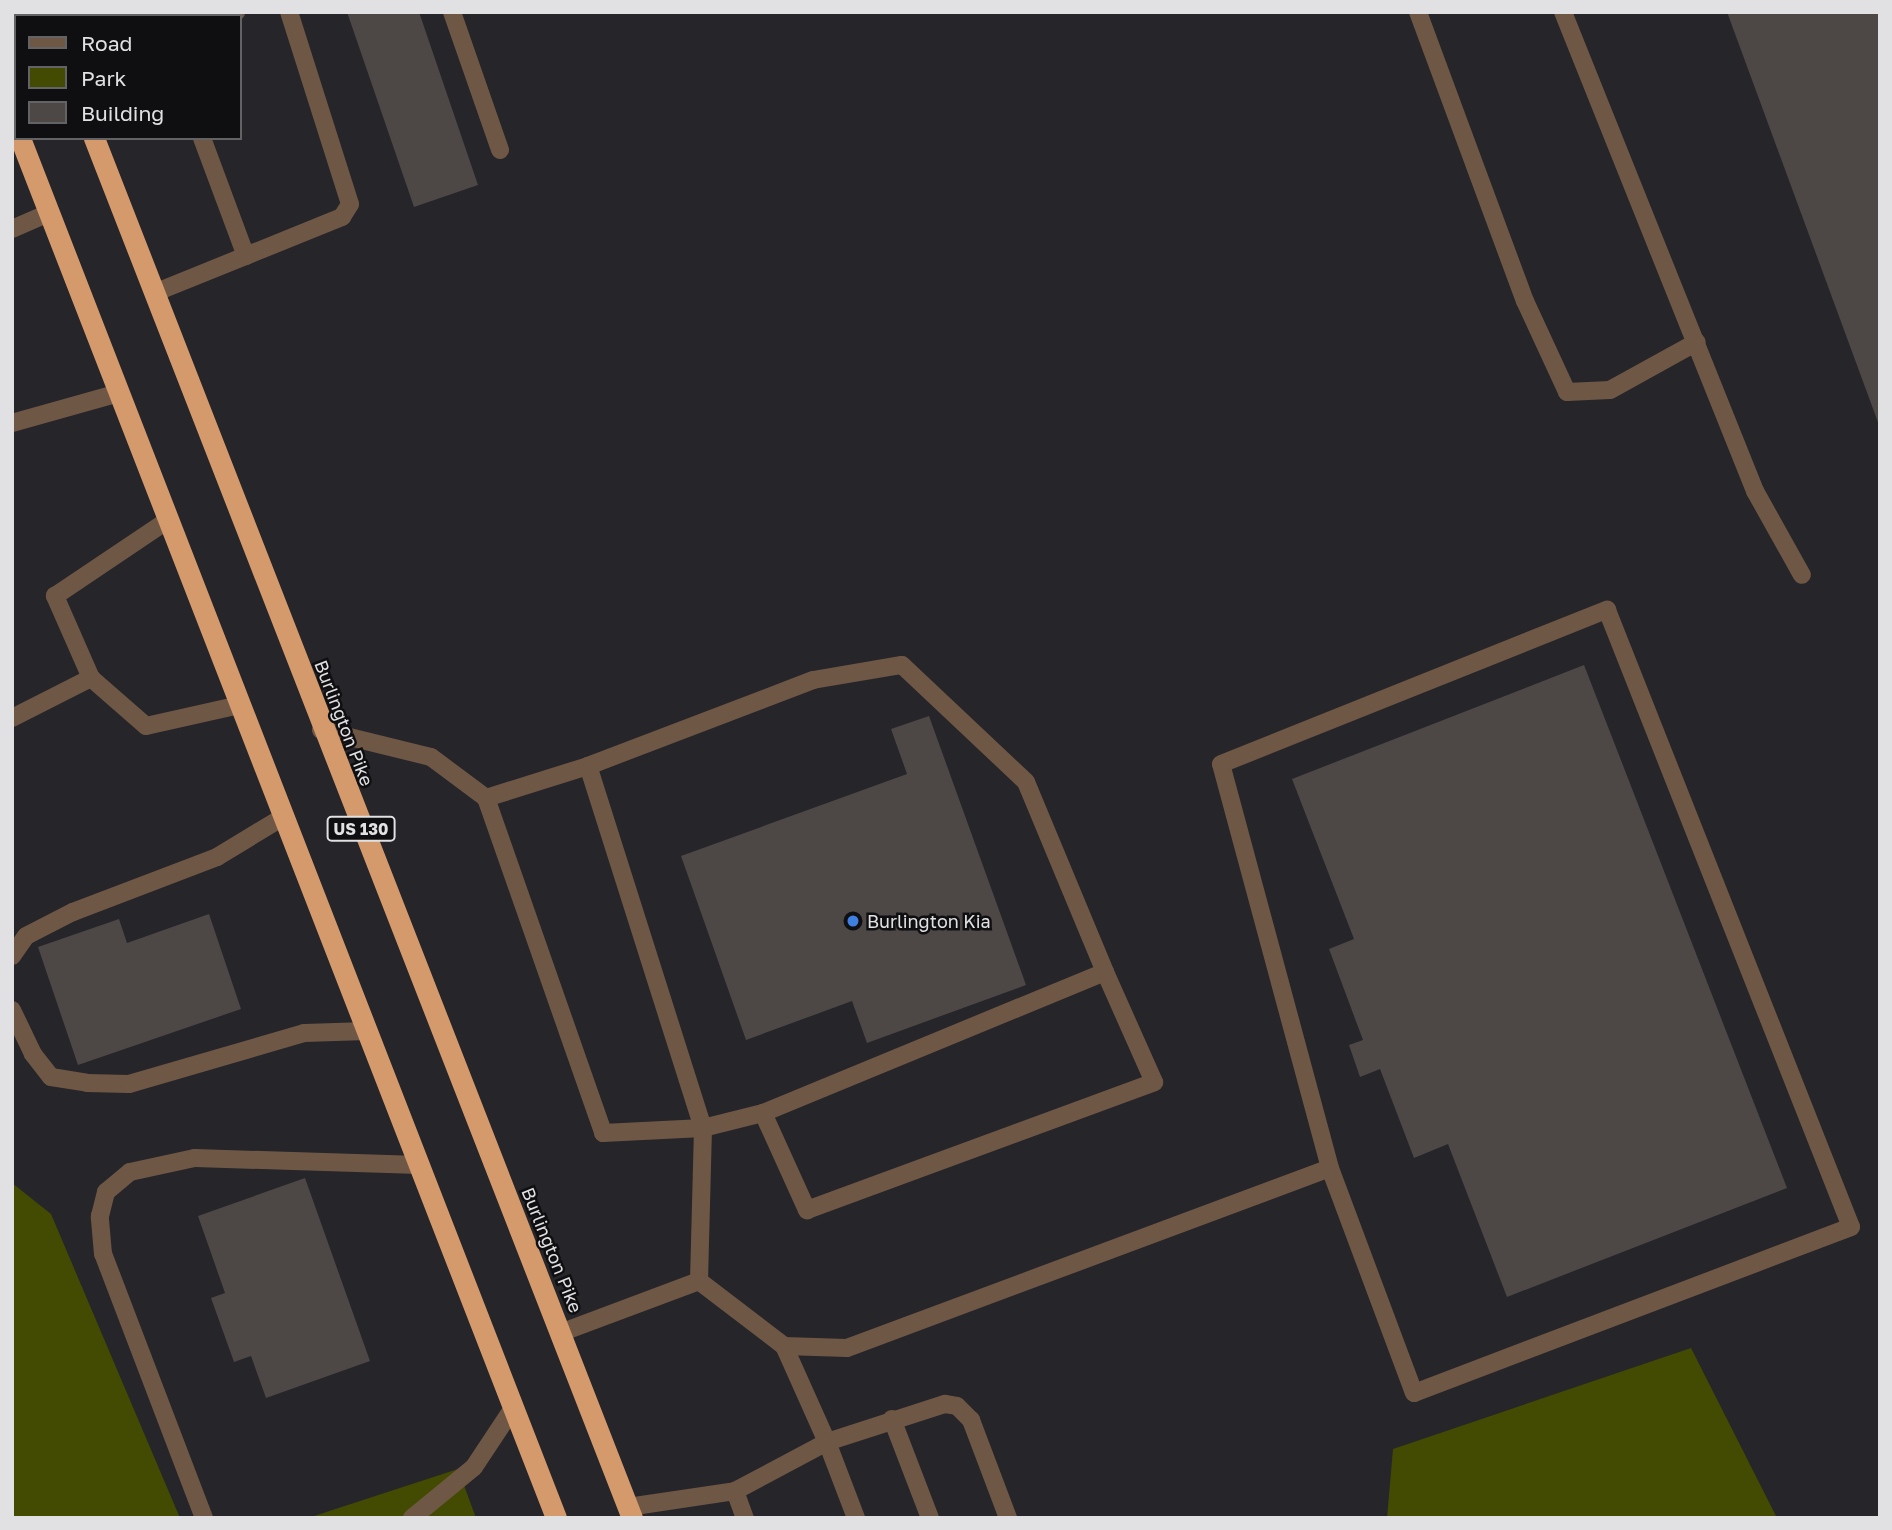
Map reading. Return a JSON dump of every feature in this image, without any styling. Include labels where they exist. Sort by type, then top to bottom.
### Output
[{"type":"highway","points":[[21,140],[556,1518]]},
{"type":"highway","name":"Burlington Pike","points":[[95,140],[321,730],[630,1512]]},
{"type":"lane","points":[[154,293],[342,217],[350,204],[289,12]]},
{"type":"lane","points":[[452,12],[500,150]]},
{"type":"lane","points":[[1418,12],[1525,301],[1567,392],[1610,390],[1697,342]]},
{"type":"lane","points":[[1563,12],[1755,491],[1802,575]]},
{"type":"lane","points":[[203,140],[246,256]]},
{"type":"lane","points":[[12,229],[49,213]]},
{"type":"lane","points":[[12,423],[119,393]]},
{"type":"lane","points":[[168,520],[55,596],[91,678],[146,726],[240,705]]},
{"type":"lane","points":[[1607,610],[1851,1227],[1414,1394],[1330,1168],[1221,764],[1607,610]]},
{"type":"lane","points":[[486,797],[588,766],[813,680],[902,664],[1026,782],[1154,1082],[807,1210],[763,1113]]},
{"type":"lane","points":[[12,718],[91,678]]},
{"type":"lane","points":[[321,730],[431,757],[486,797],[603,1133],[703,1128],[763,1113],[1105,972]]},
{"type":"lane","points":[[588,766],[703,1128],[699,1281]]},
{"type":"lane","points":[[12,956],[26,936],[73,912],[217,856],[284,817]]},
{"type":"lane","points":[[12,1010],[33,1054],[51,1077],[87,1083],[129,1084],[304,1033],[367,1031]]},
{"type":"lane","points":[[204,1518],[103,1254],[100,1216],[106,1192],[130,1172],[195,1158],[419,1165]]},
{"type":"lane","points":[[784,1346],[847,1348],[1330,1168]]},
{"type":"lane","points":[[560,1333],[699,1281]]},
{"type":"lane","points":[[699,1281],[784,1346],[827,1442],[856,1518]]},
{"type":"lane","points":[[630,1512],[735,1491],[827,1442],[932,1404],[957,1406],[965,1411],[1008,1518]]},
{"type":"lane","points":[[412,1518],[474,1466],[513,1409]]},
{"type":"lane","points":[[892,1419],[930,1518]]},
{"type":"lane","points":[[735,1491],[744,1518]]},
{"type":"green space","points":[[12,1183],[51,1214],[180,1518],[12,1518]]},
{"type":"green space","points":[[1691,1348],[1777,1518],[1387,1518],[1393,1449]]},
{"type":"green space","points":[[458,1469],[476,1518],[308,1518]]},
{"type":"building","points":[[347,12],[419,12],[478,185],[414,207]]},
{"type":"building","points":[[1727,12],[1880,12],[1880,425],[1879,425]]},
{"type":"building","points":[[1584,665],[1787,1188],[1507,1297],[1448,1144],[1414,1158],[1380,1069],[1360,1077],[1349,1045],[1363,1040],[1329,949],[1354,939],[1292,779]]},
{"type":"building","name":"Burlington Kia","points":[[929,716],[1026,985],[867,1043],[852,1001],[746,1040],[681,856],[907,774],[891,729]]},
{"type":"building","points":[[209,914],[241,1009],[78,1065],[38,947],[119,919],[127,943]]},
{"type":"building","points":[[305,1178],[370,1361],[266,1398],[251,1356],[234,1362],[211,1298],[225,1293],[198,1216]]},
{"type":"place","name":"Burlington Kia","points":[[853,921]]}]
